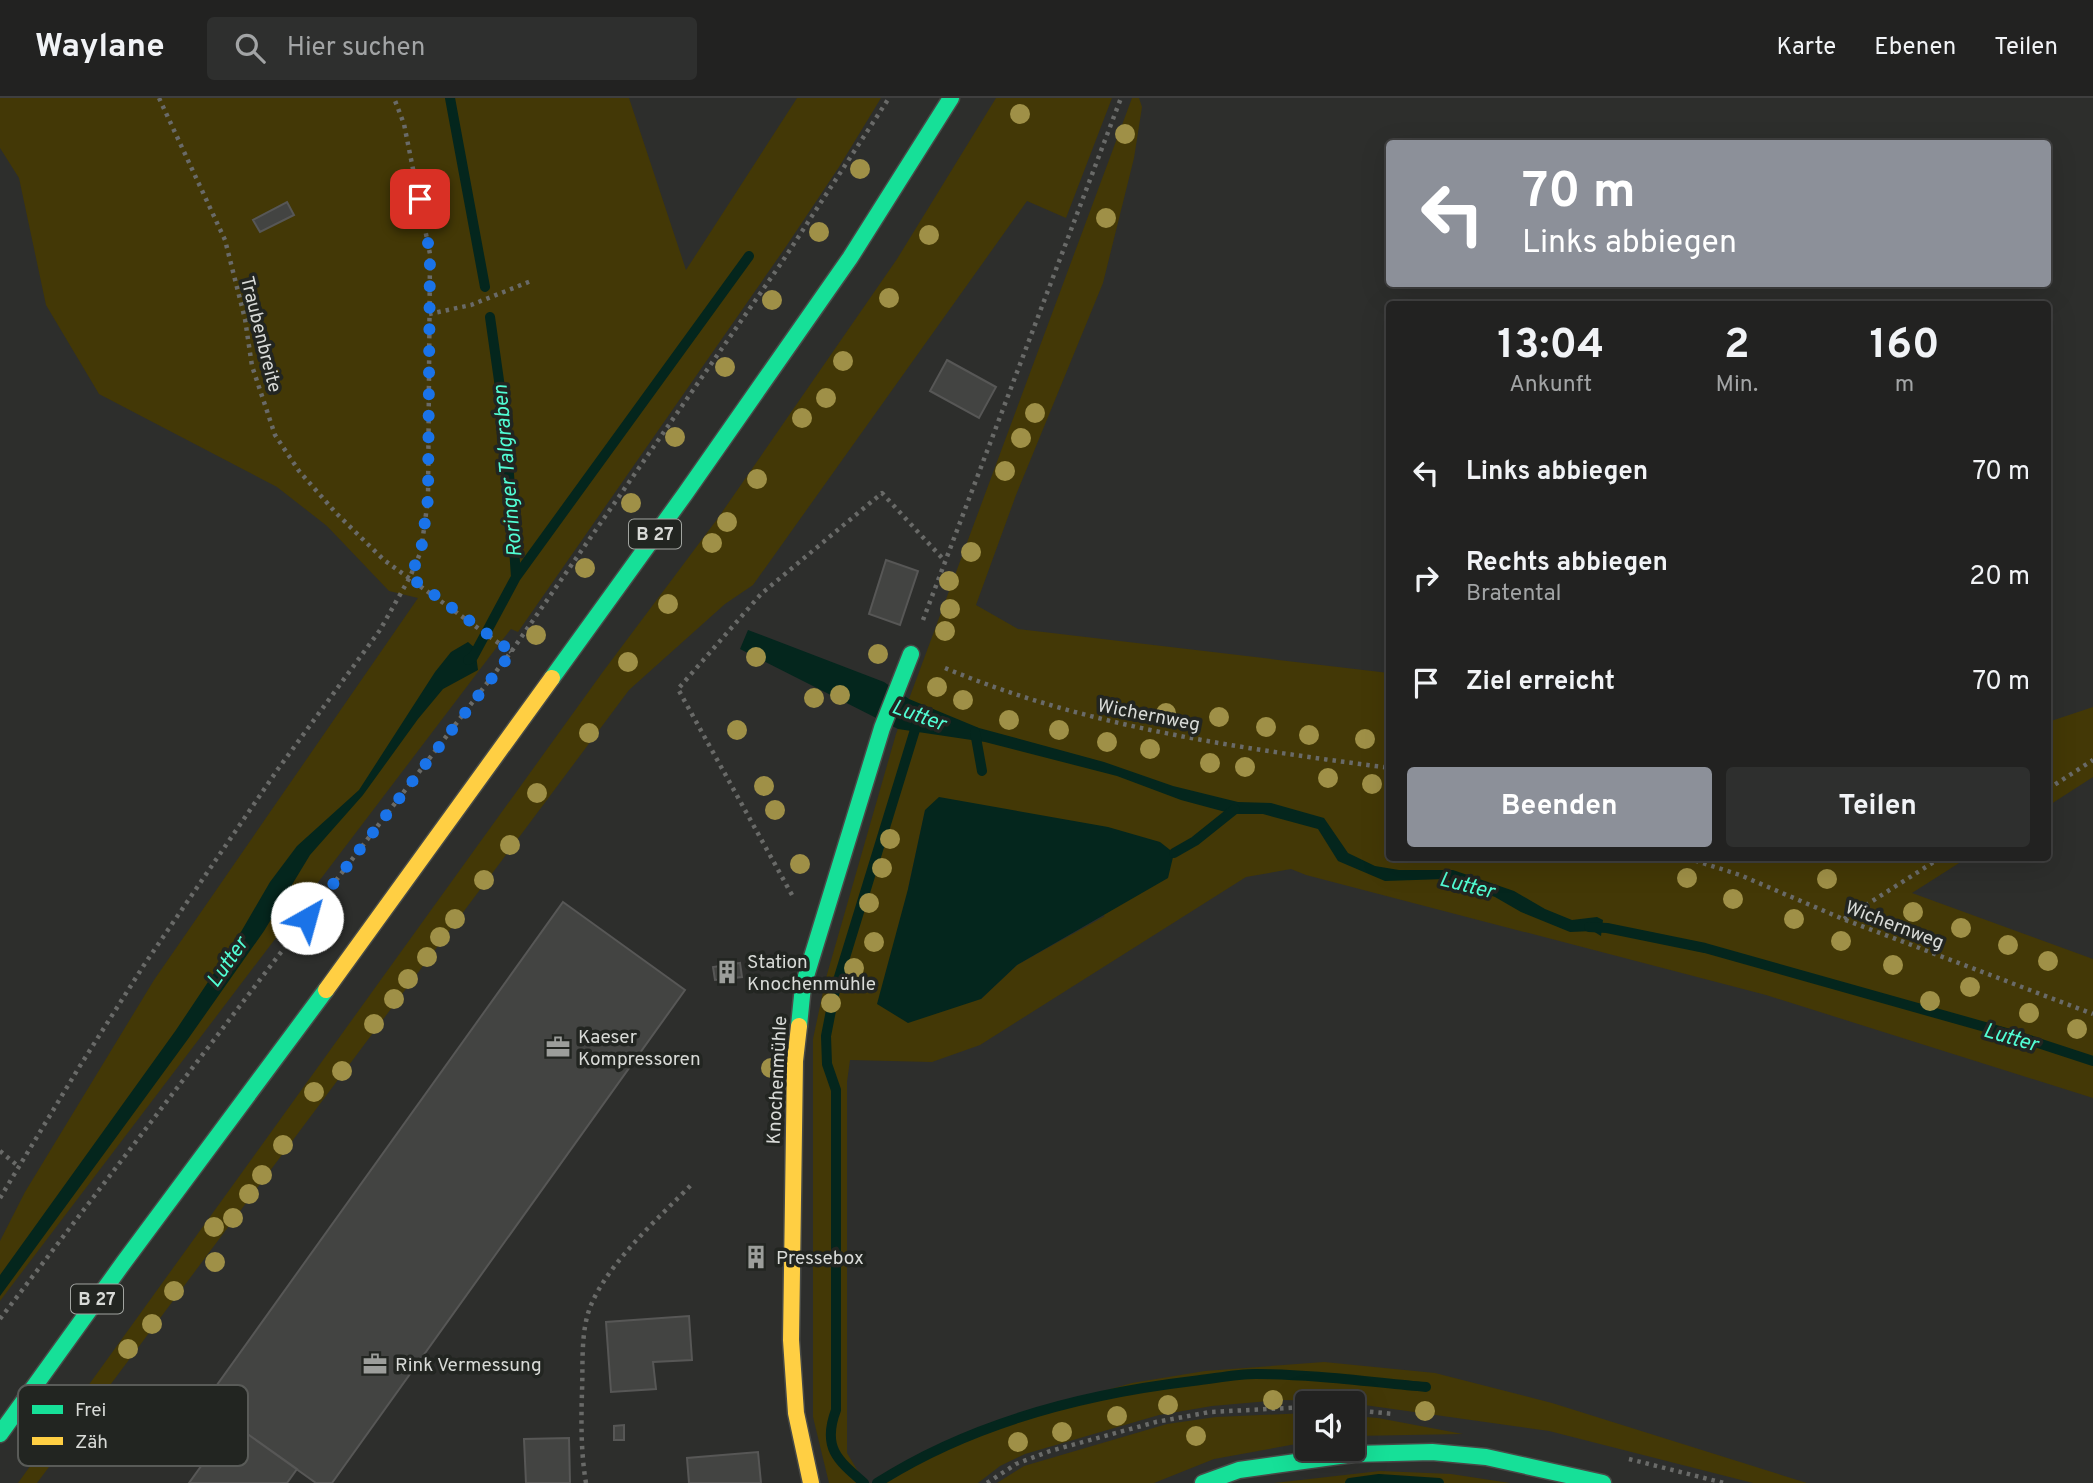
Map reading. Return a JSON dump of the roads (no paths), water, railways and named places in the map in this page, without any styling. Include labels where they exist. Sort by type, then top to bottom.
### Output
[{"type":"main road","name":"B 27","points":[[35,1385],[347,962],[685,494],[850,258],[951,98]]},
{"type":"main road","name":"Knochenmühle","points":[[811,1483],[796,1413],[791,1340],[795,1060],[803,986],[882,729],[911,654]]},
{"type":"main road","name":"B 27","points":[[0,1434],[18,1409]]},
{"type":"main road","points":[[1203,1483],[1239,1470],[1353,1454],[1432,1452],[1525,1464],[1603,1483]]},
{"type":"water","points":[[748,630],[884,682],[909,699],[979,728],[1104,762],[1173,786],[1238,802],[1271,803],[1324,818],[1348,853],[1375,866],[1399,870],[1453,870],[1514,891],[1545,909],[1572,920],[1597,917],[1603,920],[1601,936],[1593,931],[1570,932],[1521,912],[1495,897],[1445,879],[1385,881],[1338,861],[1318,829],[1263,814],[1233,814],[1181,800],[1117,776],[985,742],[898,729],[740,649]]},
{"type":"water","points":[[468,642],[475,648],[478,670],[443,689],[363,795],[310,855],[264,931],[0,1296],[0,1275],[176,1030],[238,937],[270,882],[297,846],[359,790],[435,672],[451,652]]},
{"type":"water","points":[[939,797],[1108,827],[1160,842],[1174,853],[1168,878],[1017,965],[981,999],[908,1023],[877,1004],[908,889],[925,810]]},
{"type":"waterway","name":"Roringer Talgraben","points":[[450,98],[485,287]]},
{"type":"waterway","points":[[516,577],[749,256]]},
{"type":"waterway","name":"Roringer Talgraben","points":[[468,660],[473,657],[516,577],[506,430],[490,317]]},
{"type":"waterway","points":[[864,1483],[840,1460],[835,1452],[831,1434],[836,1410],[836,1090],[827,1064],[826,1036],[835,990],[918,720]]},
{"type":"waterway","points":[[975,732],[982,771]]},
{"type":"waterway","points":[[1174,853],[1195,841],[1235,809]]},
{"type":"waterway","name":"Lutter","points":[[1589,927],[1607,928],[1705,948],[2017,1036],[2093,1061]]},
{"type":"waterway","points":[[877,1483],[913,1462],[989,1428],[1029,1414],[1110,1394],[1256,1374],[1426,1387]]},
{"type":"waterway","points":[[1350,1483],[1379,1479],[1439,1483]]},
{"type":"place","name":"Station Knochenmühle","points":[[727,972]]},
{"type":"place","name":"Kaeser Kompressoren","points":[[558,1047]]},
{"type":"place","name":"Pressebox","points":[[756,1257]]},
{"type":"place","name":"Rink Vermessung","points":[[375,1364]]}]
